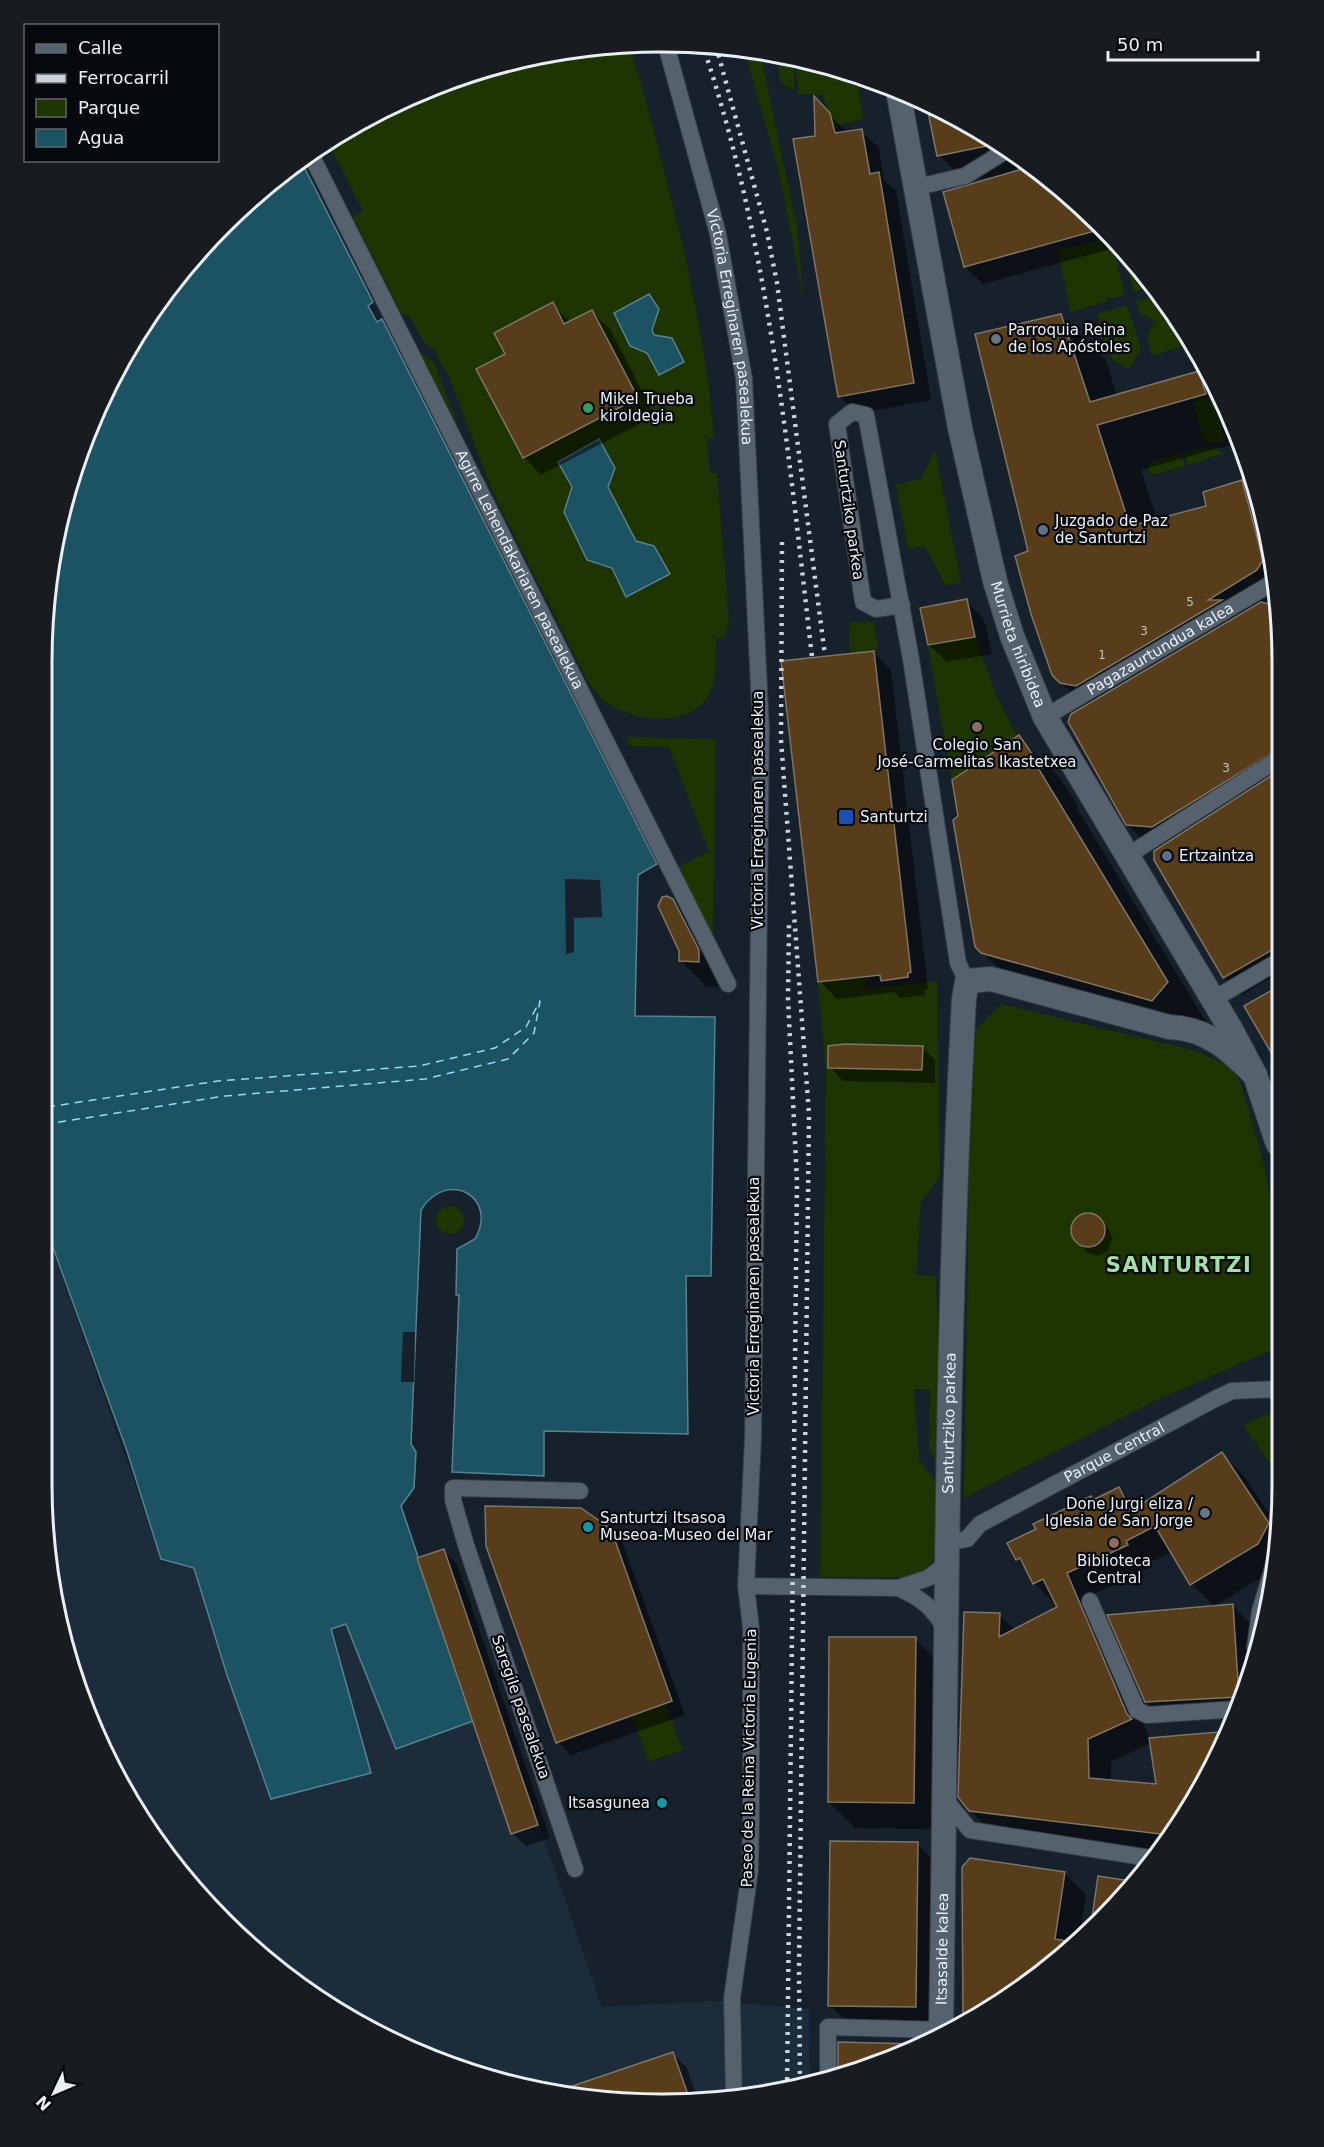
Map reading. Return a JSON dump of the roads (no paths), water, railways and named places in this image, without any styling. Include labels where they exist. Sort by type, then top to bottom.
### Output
[{"type":"street","name":"Victoria Erreginaren pasealekua","points":[[668,52],[718,234],[745,389],[761,729],[753,1437],[746,1586]]},
{"type":"street","name":"Murrieta hiribidea","points":[[900,101],[960,428],[993,575],[1012,636],[1045,717],[1255,1075],[1272,1126]]},
{"type":"street","points":[[917,187],[965,176],[1000,154]]},
{"type":"street","name":"Agirre Lehendakariaren pasealekua","points":[[314,161],[728,984]]},
{"type":"street","name":"Santurtziko parkea","points":[[902,605],[876,609],[863,602],[837,424],[852,412],[866,415],[902,605],[956,956],[967,981],[956,1132],[945,1627],[943,1864]]},
{"type":"street","name":"Pagazaurtundua kalea","points":[[1045,717],[1266,586]]},
{"type":"street","points":[[1127,856],[1272,763]]},
{"type":"street","points":[[1184,1027],[1204,1015],[1212,1000],[1272,965]]},
{"type":"street","points":[[967,981],[991,979],[1169,1027],[1184,1027],[1221,1042],[1255,1075]]},
{"type":"street","name":"Parque Central","points":[[962,1540],[967,1539],[980,1524],[1224,1395],[1243,1390],[1272,1389]]},
{"type":"street","name":"Saregile pasealekua","points":[[575,1869],[466,1545],[453,1500],[453,1488],[580,1491]]},
{"type":"street","points":[[746,1586],[898,1588],[928,1578],[948,1564]]},
{"type":"street","name":"Paseo de la Reina Victoria Eugenia","points":[[734,2090],[732,2002],[750,1871],[751,1628],[746,1586]]},
{"type":"street","points":[[898,1588],[918,1597],[933,1608],[945,1627]]},
{"type":"street","points":[[1090,1601],[1137,1710],[1147,1715],[1228,1710]]},
{"type":"street","points":[[944,1797],[970,1830],[1145,1857]]},
{"type":"street","name":"Itsasalde kalea","points":[[941,2027],[943,1864]]},
{"type":"street","points":[[828,2071],[828,2027],[933,2032]]},
{"type":"water","points":[[305,168],[373,302],[368,306],[377,322],[382,319],[657,864],[638,875],[635,1016],[715,1017],[711,1276],[686,1276],[688,1434],[544,1431],[544,1476],[452,1472],[459,1295],[456,1295],[457,1249],[475,1239],[481,1224],[480,1211],[475,1200],[467,1193],[456,1190],[444,1191],[432,1197],[421,1210],[411,1444],[416,1452],[414,1488],[401,1506],[473,1721],[396,1749],[346,1624],[331,1629],[371,1773],[271,1799],[227,1675],[194,1568],[161,1559],[127,1451],[52,1245],[52,662],[58,582],[73,504],[85,466],[115,392],[134,357],[178,291],[204,260],[260,204]]},
{"type":"water","points":[[649,294],[659,309],[652,330],[654,335],[672,338],[684,362],[659,375],[647,353],[630,346],[614,313]]},
{"type":"water","points":[[599,439],[615,468],[608,487],[636,541],[654,546],[670,574],[626,597],[612,568],[587,560],[564,512],[572,487],[558,462]]},
{"type":"railway","points":[[705,54],[725,118],[760,270],[784,424],[812,657]]},
{"type":"railway","points":[[719,56],[767,232],[777,283],[825,656]]},
{"type":"railway","points":[[782,542],[781,740],[809,1114],[799,1970],[800,2079]]},
{"type":"railway","points":[[787,2082],[797,1182],[788,999],[789,925]]},
{"type":"place","name":"Parroquia Reina de los Apóstoles","points":[[996,339]]},
{"type":"place","name":"Mikel Trueba kiroldegia","points":[[588,408]]},
{"type":"place","name":"Juzgado de Paz de Santurtzi","points":[[1043,530]]},
{"type":"place","name":"Colegio San José-Carmelitas Ikastetxea","points":[[977,727]]},
{"type":"place","name":"Santurtzi","points":[[846,817]]},
{"type":"place","name":"Ertzaintza","points":[[1167,856]]},
{"type":"place","name":"Done Jurgi eliza / Iglesia de San Jorge","points":[[1205,1513]]},
{"type":"place","name":"Santurtzi Itsasoa Museoa-Museo del Mar","points":[[588,1527]]},
{"type":"place","name":"Biblioteca Central","points":[[1114,1543]]},
{"type":"place","name":"Itsasgunea","points":[[662,1803]]},
{"type":"district","name":"SANTURTZI","points":[[1179,1265]]}]
